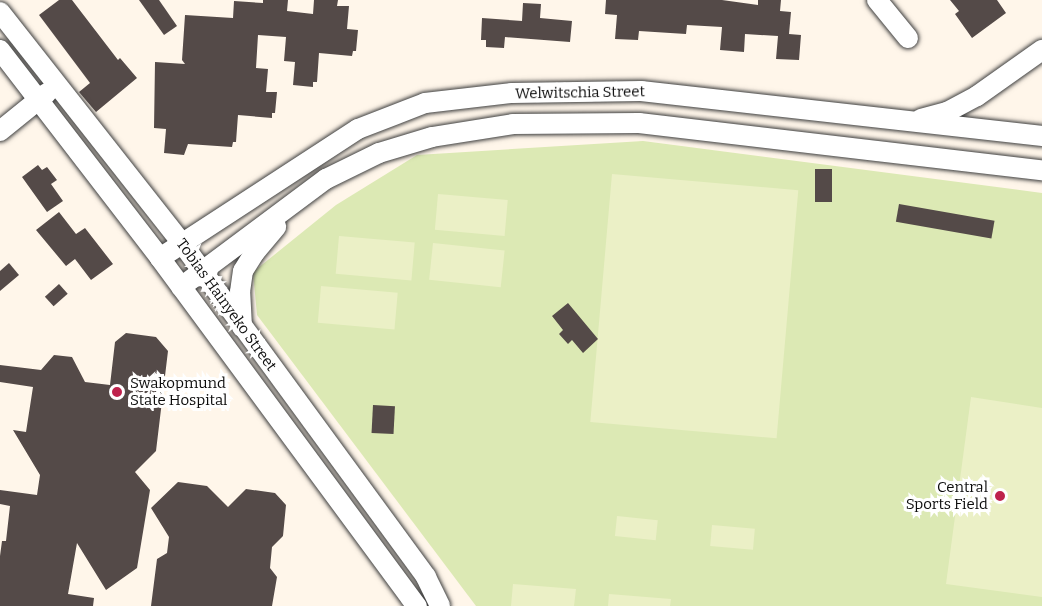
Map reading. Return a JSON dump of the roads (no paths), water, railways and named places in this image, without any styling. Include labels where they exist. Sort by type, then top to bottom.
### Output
[{"type":"street","points":[[877,0],[908,38]]},
{"type":"street","name":"Tobias Hainyeko Street","points":[[0,12],[181,242],[426,577],[440,606]]},
{"type":"street","name":"Tobias Hainyeko Street","points":[[0,50],[160,258],[417,606]]},
{"type":"street","points":[[907,122],[947,112],[977,96],[1042,50]]},
{"type":"street","points":[[0,131],[57,86]]},
{"type":"street","name":"Welwitschia Street","points":[[160,258],[181,242],[358,129],[425,103],[512,93],[641,91],[1042,136]]},
{"type":"street","name":"Welwitschia Street","points":[[181,287],[326,179],[379,153],[432,137],[513,124],[639,123],[1042,170]]},
{"type":"street","points":[[1015,166],[1042,156]]},
{"type":"street","points":[[242,328],[240,292],[243,271],[255,252],[275,230],[282,213]]},
{"type":"place","name":"Swakopmund State Hospital","points":[[117,392]]},
{"type":"place","name":"Central Sports Field","points":[[1000,496]]}]
